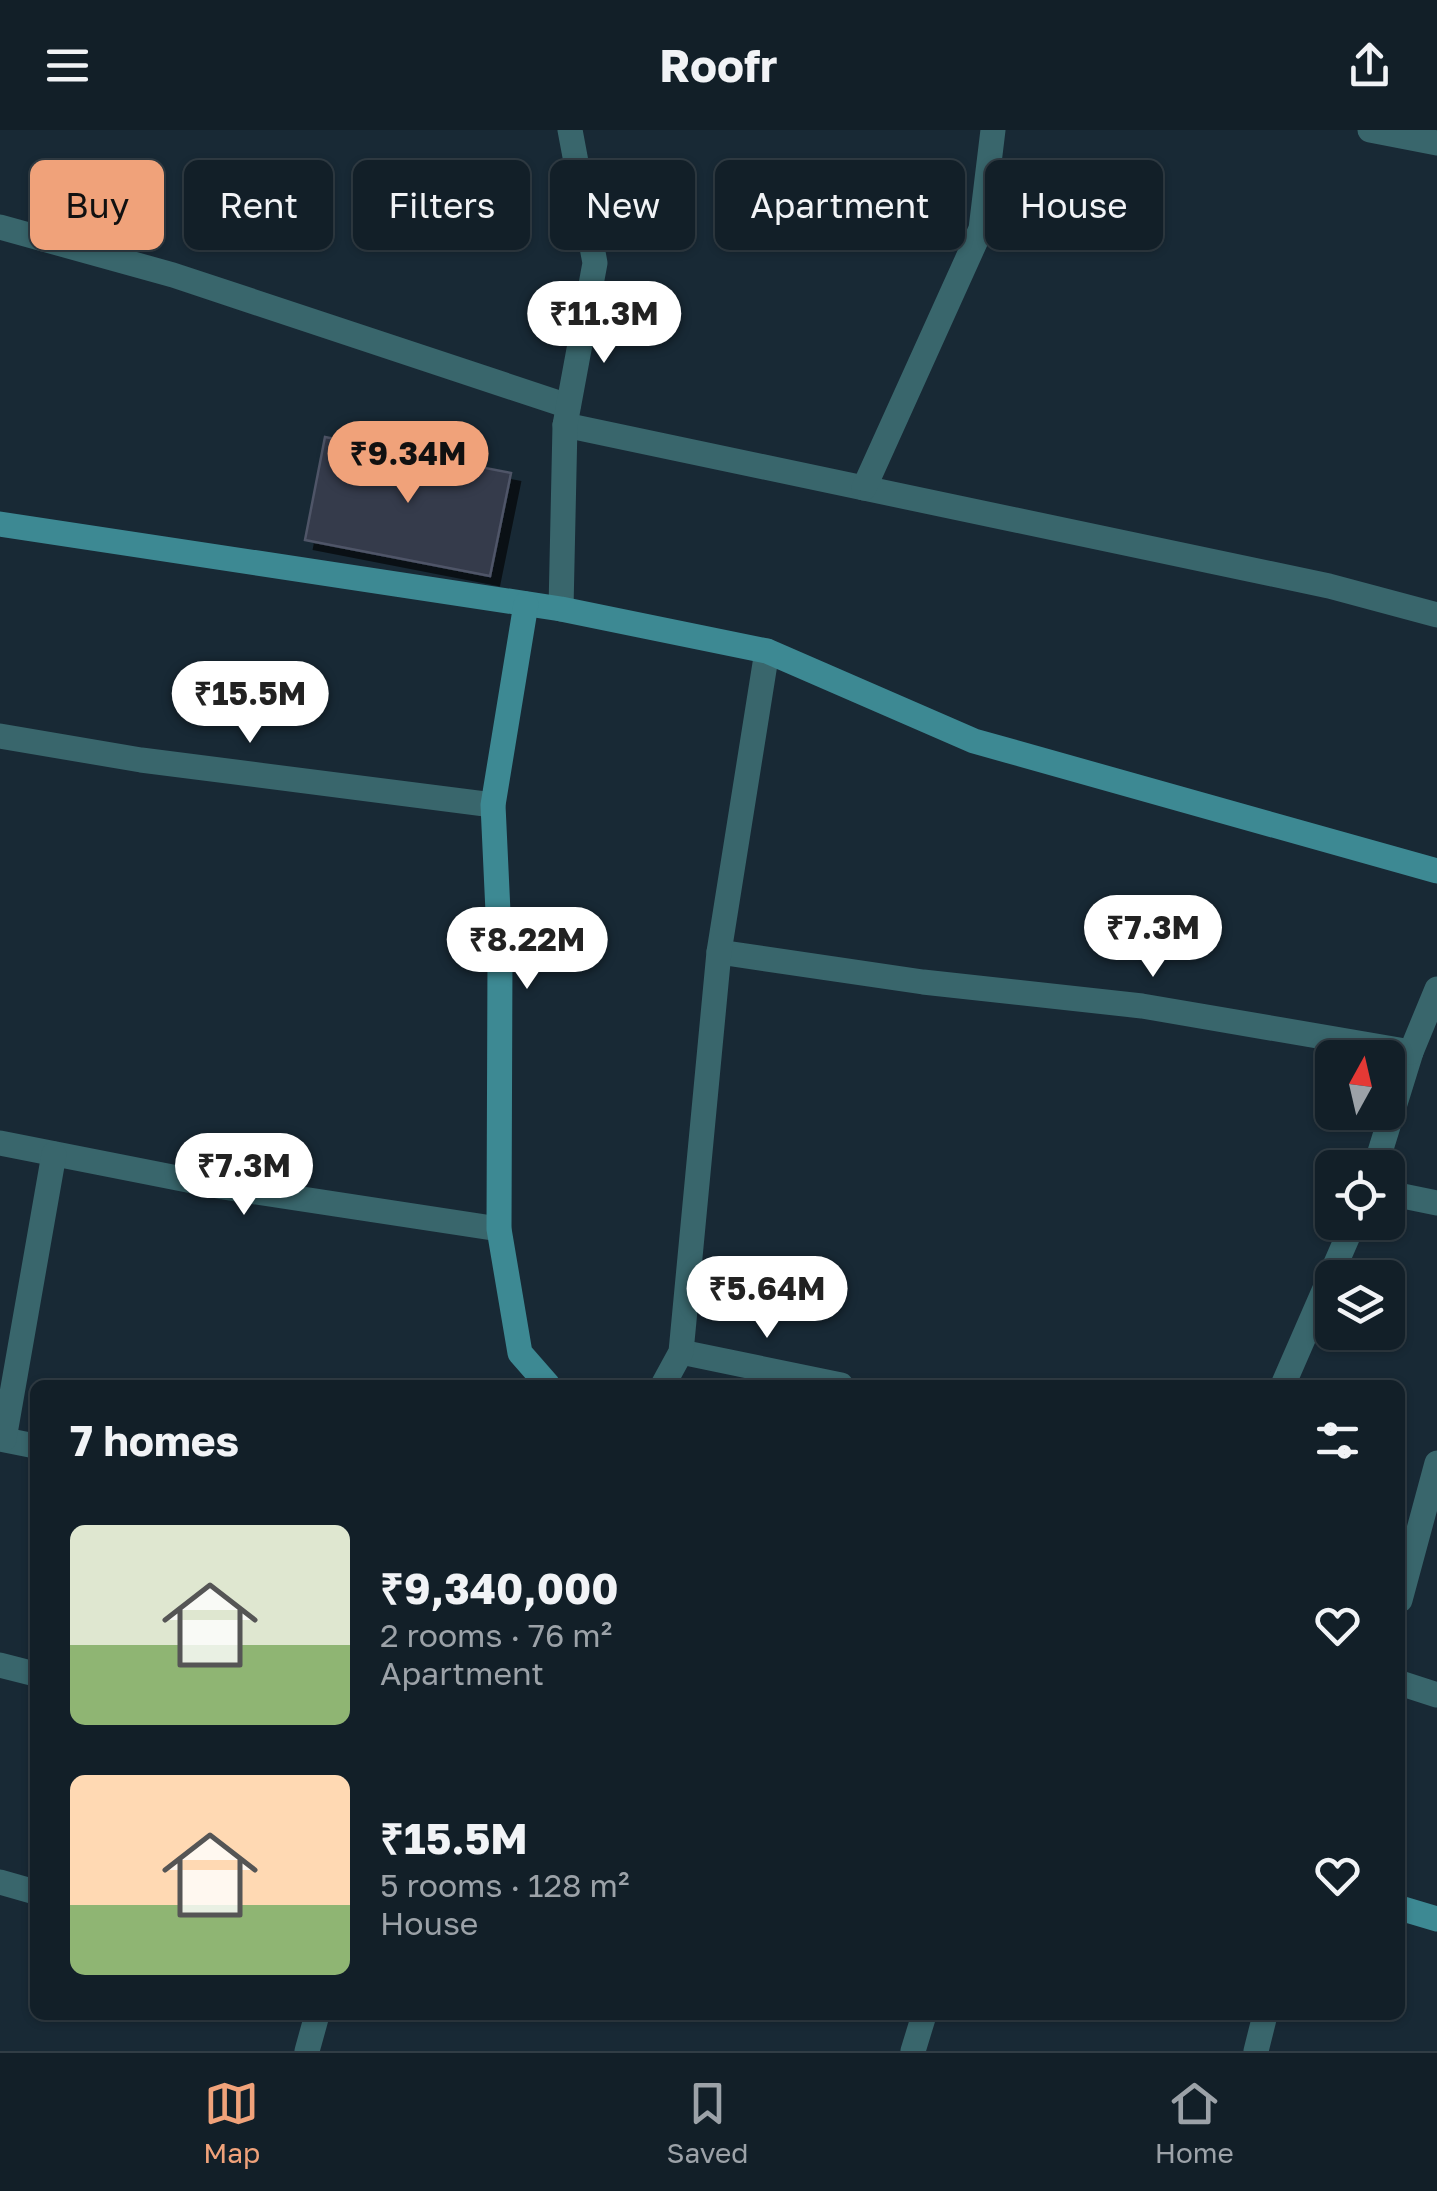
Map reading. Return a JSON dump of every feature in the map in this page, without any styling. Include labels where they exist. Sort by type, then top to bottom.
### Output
[{"type":"street","points":[[561,608],[566,416],[595,263],[570,130]]},
{"type":"street","points":[[864,488],[981,230],[993,130]]},
{"type":"street","points":[[1370,130],[1437,143]]},
{"type":"street","points":[[0,228],[173,275],[566,416],[864,488],[1329,586],[1437,615]]},
{"type":"street","points":[[0,524],[561,608],[767,651],[974,740],[1437,871]]},
{"type":"street","points":[[526,604],[493,805],[500,955],[499,1228],[520,1353],[540,1380]]},
{"type":"street","points":[[666,1380],[681,1352],[719,952],[767,651]]},
{"type":"street","points":[[0,736],[140,760],[493,805]]},
{"type":"street","points":[[719,952],[923,982],[1142,1006],[1411,1052]]},
{"type":"street","points":[[1381,1150],[1411,1052],[1437,989]]},
{"type":"street","points":[[0,1143],[223,1187],[499,1228]]},
{"type":"street","points":[[30,1445],[2,1439],[54,1154]]},
{"type":"street","points":[[1405,1196],[1437,1203]]},
{"type":"street","points":[[1284,1380],[1346,1240]]},
{"type":"street","points":[[681,1352],[816,1380]]},
{"type":"street","points":[[1437,1463],[1406,1556],[1437,1564]]},
{"type":"street","points":[[0,1665],[30,1673]]},
{"type":"street","points":[[1405,1685],[1437,1695]]},
{"type":"street","points":[[0,1882],[30,1891]]},
{"type":"street","points":[[1405,1910],[1437,1920]]},
{"type":"street","points":[[307,2051],[316,2020]]},
{"type":"street","points":[[914,2051],[923,2020]]},
{"type":"street","points":[[1256,2051],[1265,2020]]},
{"type":"building","points":[[325,437],[511,473],[490,576],[305,540]]}]
